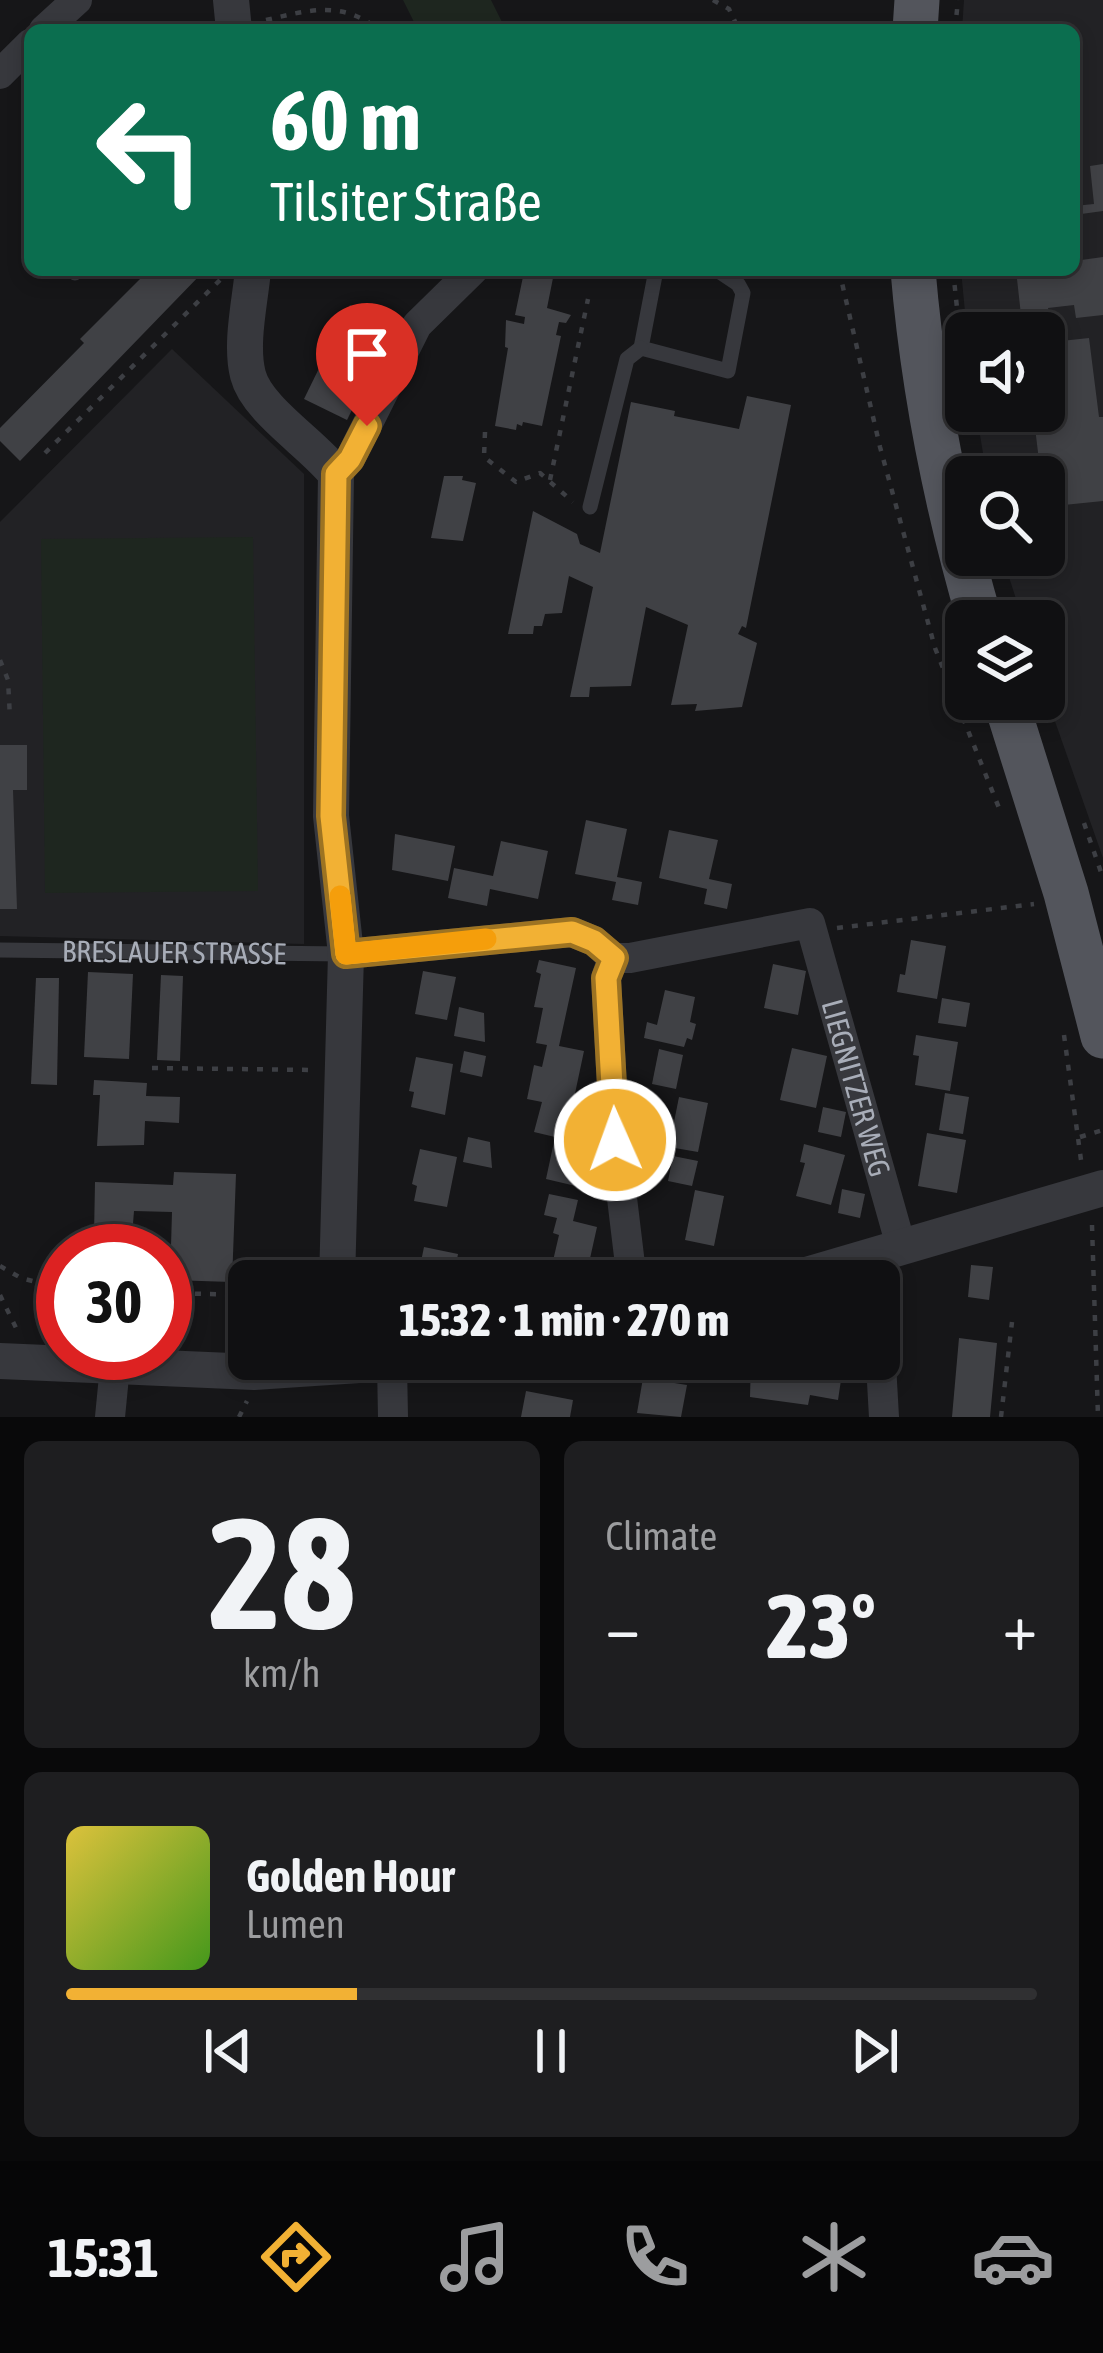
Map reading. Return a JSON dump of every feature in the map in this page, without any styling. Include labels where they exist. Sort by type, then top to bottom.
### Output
[{"type":"main road","points":[[914,276],[942,479],[974,600]]},
{"type":"main road","points":[[1012,720],[1066,892],[1083,1033]]},
{"type":"street","points":[[50,24],[70,2]]},
{"type":"street","points":[[0,74],[24,50]]},
{"type":"street","points":[[253,276],[248,376],[263,401],[336,474],[331,816],[346,954],[338,1260]]},
{"type":"street","points":[[336,474],[350,459],[417,325],[466,276]]},
{"type":"street","points":[[346,954],[572,932],[594,941],[614,958],[658,954],[810,923],[813,931]]},
{"type":"street","name":"LIEGNITZER WEG","points":[[813,931],[901,1246]]},
{"type":"street","points":[[614,958],[606,978],[615,1140],[629,1260]]},
{"type":"street","points":[[881,1260],[901,1246],[1095,1190]]},
{"type":"street","points":[[192,1369],[228,1371]]},
{"type":"street","points":[[110,1417],[114,1380]]},
{"type":"street","points":[[392,1380],[393,1417]]},
{"type":"street","points":[[882,1380],[884,1417]]},
{"type":"lane","points":[[590,507],[627,358],[641,348],[655,276]]},
{"type":"lane","points":[[641,348],[728,370],[742,292],[726,276]]},
{"type":"lane","name":"BRESLAUER STRASSE","points":[[0,950],[346,954]]},
{"type":"path","points":[[713,0],[729,9],[736,24]]},
{"type":"path","points":[[233,19],[335,7],[372,24]]},
{"type":"path","points":[[45,453],[224,276]]},
{"type":"path","points":[[840,276],[880,447],[935,648],[1007,825]]},
{"type":"path","points":[[954,276],[957,312]]},
{"type":"path","points":[[550,480],[587,299]]},
{"type":"path","points":[[485,432],[484,457],[516,482],[540,473],[571,502],[590,507]]},
{"type":"path","points":[[0,660],[8,680],[10,718]]},
{"type":"path","points":[[813,931],[1044,903]]},
{"type":"path","points":[[1083,1033],[1077,1138],[1095,1190],[1098,1417]]},
{"type":"path","points":[[152,1068],[345,1070]]},
{"type":"path","points":[[1077,1138],[1103,1130]]},
{"type":"path","points":[[0,1265],[36,1282]]},
{"type":"path","points":[[192,1293],[228,1294]]},
{"type":"path","points":[[0,1295],[20,1336],[10,1362]]},
{"type":"path","points":[[1001,1417],[1012,1322]]},
{"type":"shaded area","points":[[403,0],[491,0],[503,24],[415,24]]},
{"type":"shaded area","points":[[964,0],[1103,0],[1103,858],[1055,720],[1065,720],[1065,600],[1016,600],[1009,576],[1065,576],[1065,456],[984,456],[980,432],[1065,432],[1065,312],[965,312],[962,276],[1080,276],[1080,24],[962,24]]},
{"type":"shaded area","points":[[172,349],[304,474],[304,944],[0,936],[0,522]]},
{"type":"shaded area","points":[[253,537],[258,891],[45,893],[41,539]]},
{"type":"building","points":[[1103,164],[1103,211],[1080,214],[1080,205],[1094,204],[1090,166]]},
{"type":"building","points":[[1103,257],[1103,315],[1076,318],[1074,305],[1048,308],[1048,312],[1021,312],[1017,276],[1080,276],[1080,260]]},
{"type":"building","points":[[143,276],[199,276],[20,461],[0,441],[0,428],[84,343],[80,339]]},
{"type":"building","points":[[523,276],[543,276],[553,278],[547,308],[571,315],[566,323],[559,322],[556,335],[561,336],[542,426],[523,422],[516,430],[495,426],[508,348],[506,320],[524,324],[525,317],[515,315]]},
{"type":"building","points":[[350,305],[393,326],[347,420],[304,399]]},
{"type":"building","points":[[1089,338],[1099,417],[1103,417],[1103,501],[1065,505],[1065,456],[1038,456],[1036,432],[1065,432],[1065,341]]},
{"type":"building","points":[[747,396],[791,405],[746,628],[742,626],[738,634],[757,643],[742,707],[695,711],[697,704],[671,705],[688,625],[646,607],[631,686],[590,687],[589,697],[570,697],[593,587],[569,576],[562,613],[545,614],[542,626],[534,626],[533,634],[508,634],[533,511],[577,534],[580,544],[600,553],[631,402],[739,429]]},
{"type":"building","points":[[444,476],[463,476],[462,480],[476,483],[463,541],[431,538]]},
{"type":"building","points":[[0,745],[27,745],[27,790],[13,790],[17,909],[0,909]]},
{"type":"building","points":[[586,820],[627,829],[617,877],[642,882],[638,905],[612,900],[616,882],[575,874]]},
{"type":"building","points":[[669,830],[718,840],[709,879],[732,884],[727,909],[704,904],[707,889],[659,878]]},
{"type":"building","points":[[395,834],[455,846],[448,881],[392,870]]},
{"type":"building","points":[[501,841],[548,851],[538,899],[490,889],[487,906],[448,898],[454,868],[493,876]]},
{"type":"building","points":[[911,940],[946,946],[937,999],[897,992]]},
{"type":"building","points":[[539,960],[576,968],[559,1046],[584,1051],[566,1136],[590,1141],[580,1187],[546,1179],[555,1137],[534,1132],[542,1102],[527,1099],[534,1065],[542,1067],[547,1045],[536,1043],[543,1008],[534,1007]]},
{"type":"building","points":[[773,964],[806,971],[798,1015],[764,1008]]},
{"type":"building","points":[[423,971],[456,977],[447,1020],[415,1014]]},
{"type":"building","points":[[88,972],[133,974],[129,1059],[84,1057]]},
{"type":"building","points":[[161,975],[183,976],[180,1061],[157,1060]]},
{"type":"building","points":[[36,978],[59,978],[57,1085],[31,1084]]},
{"type":"building","points":[[665,990],[695,997],[690,1022],[696,1024],[692,1040],[687,1038],[684,1047],[644,1038],[647,1022],[657,1025]]},
{"type":"building","points":[[942,998],[970,1003],[966,1027],[938,1023]]},
{"type":"building","points":[[459,1007],[484,1013],[485,1042],[454,1036]]},
{"type":"building","points":[[916,1035],[958,1042],[950,1091],[915,1085]]},
{"type":"building","points":[[792,1048],[827,1056],[816,1108],[780,1100]]},
{"type":"building","points":[[659,1049],[683,1055],[676,1089],[652,1084]]},
{"type":"building","points":[[464,1051],[486,1056],[482,1077],[460,1072]]},
{"type":"building","points":[[416,1057],[453,1064],[445,1115],[411,1107]]},
{"type":"building","points":[[94,1080],[147,1083],[146,1096],[180,1097],[179,1123],[145,1121],[144,1145],[97,1146],[100,1095],[93,1095]]},
{"type":"building","points":[[945,1093],[969,1097],[963,1134],[939,1130]]},
{"type":"building","points":[[679,1097],[708,1103],[698,1152],[669,1147]]},
{"type":"building","points":[[823,1107],[846,1112],[841,1137],[818,1132]]},
{"type":"building","points":[[927,1133],[966,1140],[957,1193],[918,1186]]},
{"type":"building","points":[[468,1137],[490,1142],[492,1168],[463,1162]]},
{"type":"building","points":[[804,1144],[845,1155],[831,1205],[796,1196],[805,1163],[800,1162]]},
{"type":"building","points":[[420,1149],[457,1157],[447,1207],[414,1201],[417,1186],[412,1184]]},
{"type":"building","points":[[673,1156],[698,1161],[692,1186],[668,1181]]},
{"type":"building","points":[[174,1172],[236,1174],[228,1282],[192,1281],[192,1224],[172,1224],[172,1212],[134,1211],[133,1224],[94,1224],[95,1182],[173,1185]]},
{"type":"building","points":[[842,1189],[865,1194],[860,1218],[838,1213]]},
{"type":"building","points":[[695,1190],[724,1196],[714,1246],[685,1240]]},
{"type":"building","points":[[549,1194],[578,1200],[573,1221],[597,1227],[590,1260],[553,1260],[557,1218],[544,1215]]},
{"type":"building","points":[[424,1247],[458,1254],[457,1260],[421,1260]]},
{"type":"building","points":[[971,1265],[993,1267],[989,1300],[968,1297]]},
{"type":"building","points":[[959,1338],[997,1343],[990,1417],[952,1417]]},
{"type":"building","points":[[643,1380],[687,1385],[681,1417],[637,1413]]},
{"type":"building","points":[[750,1380],[841,1380],[838,1400],[810,1395],[808,1405],[750,1397]]},
{"type":"building","points":[[526,1391],[573,1400],[570,1417],[521,1417]]},
{"type":"slow traffic","points":[[340,896],[346,954],[486,939]]},
{"type":"route","points":[[367,426],[350,459],[336,474],[331,816],[346,954],[572,932],[594,941],[614,958],[606,978],[615,1140]]}]
